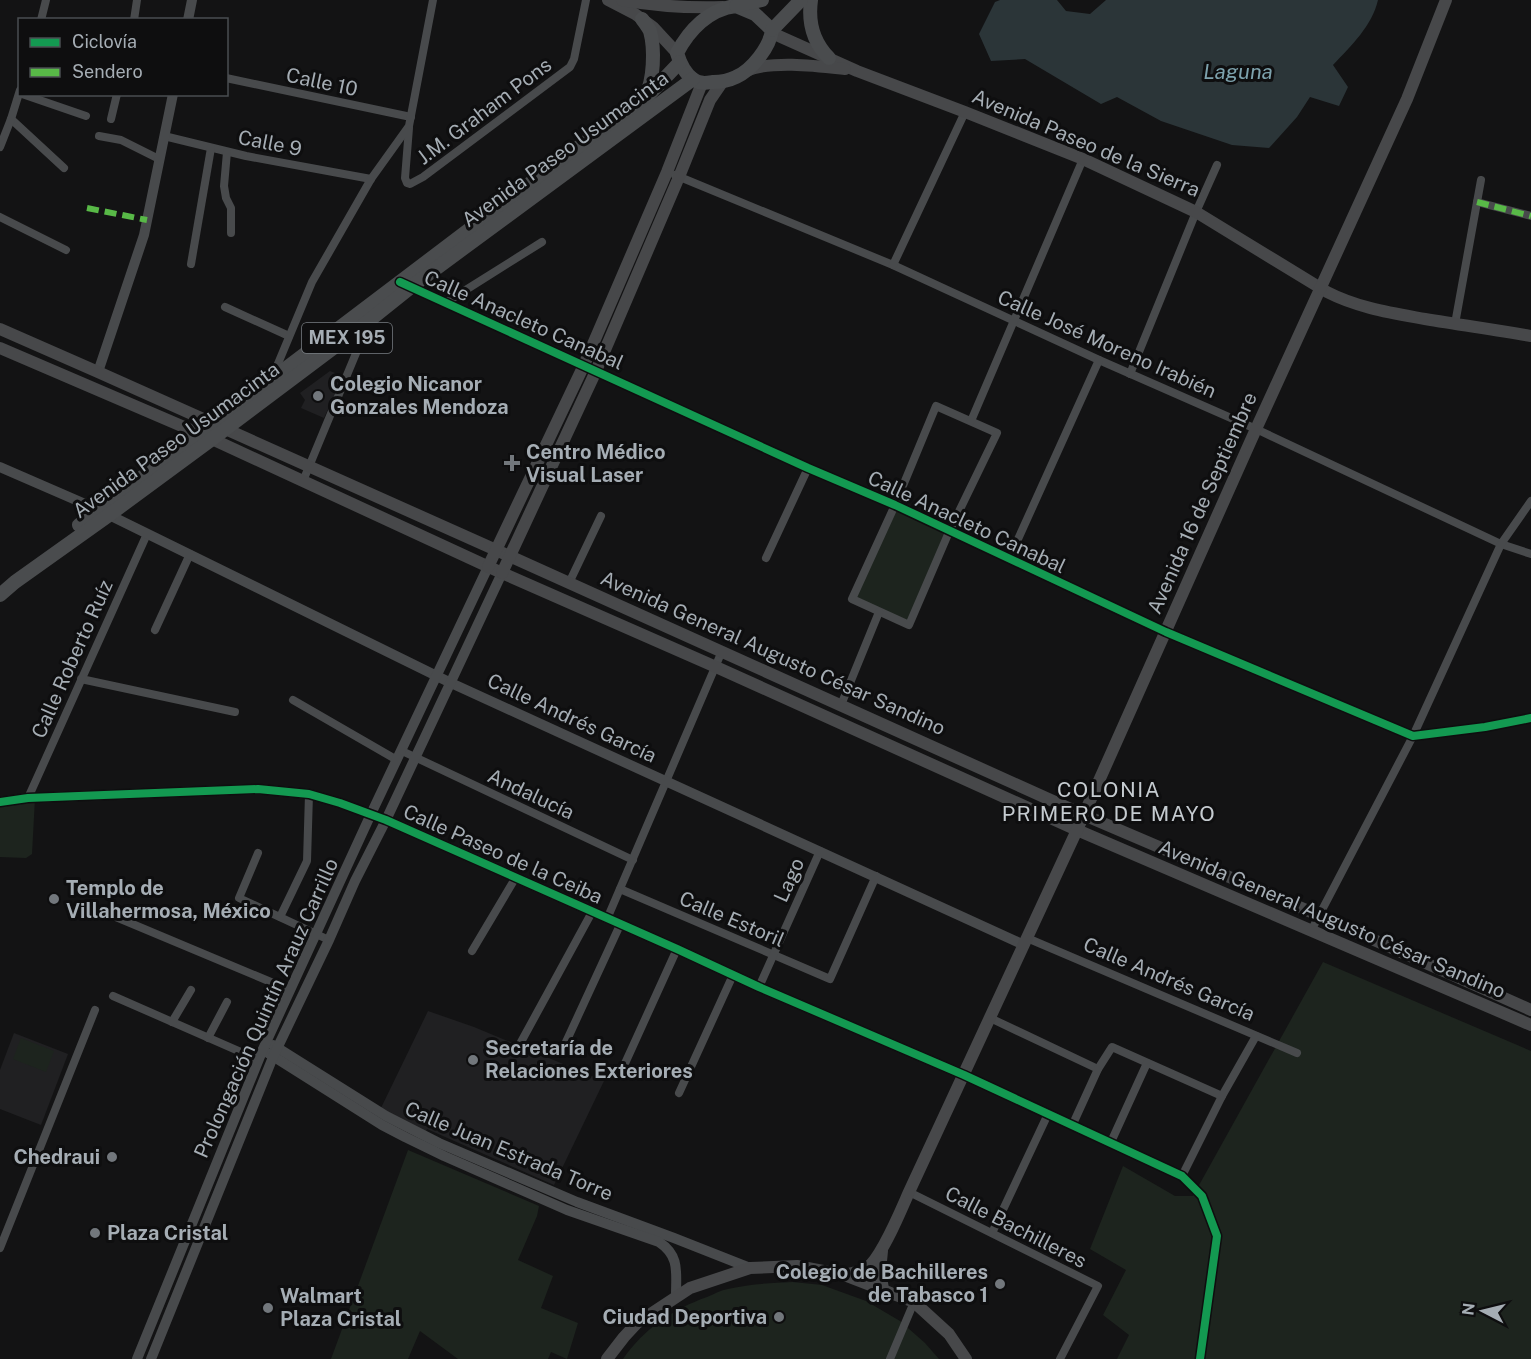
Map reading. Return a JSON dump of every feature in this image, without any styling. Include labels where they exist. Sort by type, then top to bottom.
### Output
[{"type":"main road","points":[[608,0],[653,27],[678,57],[686,72],[697,81],[723,81],[745,72],[761,53],[772,32],[801,0]]},
{"type":"main road","points":[[622,0],[672,6],[729,6],[762,0]]},
{"type":"main road","points":[[811,0],[812,30],[816,41],[829,58]]},
{"type":"main road","name":"Avenida 16 de Septiembre","points":[[844,1275],[868,1267],[882,1247],[909,1192],[1084,815],[1320,287],[1407,99],[1446,0]]},
{"type":"main road","points":[[678,57],[684,40],[692,30],[705,18],[729,6],[755,14],[772,32]]},
{"type":"main road","points":[[642,19],[649,30],[652,67],[647,94],[642,102]]},
{"type":"main road","name":"Avenida Paseo de la Sierra","points":[[772,32],[857,71],[1083,159],[1196,212],[1343,299],[1360,305],[1455,324],[1531,336]]},
{"type":"main road","name":"Avenida Paseo Usumacinta","points":[[0,595],[218,426],[356,331],[405,284],[561,159],[642,102],[678,57]]},
{"type":"main road","name":"Avenida Paseo de la Sierra","points":[[745,72],[768,66],[793,65],[857,71]]},
{"type":"main road","points":[[488,567],[584,365],[667,172],[697,81]]},
{"type":"main road","name":"Avenida Paseo Usumacinta","points":[[218,426],[271,379],[697,81]]},
{"type":"main road","points":[[502,573],[596,371],[710,100],[723,81]]},
{"type":"main road","name":"Avenida General Augusto César Sandino","points":[[0,329],[1084,815],[1318,915],[1531,1010]]},
{"type":"main road","name":"Avenida General Augusto César Sandino","points":[[0,348],[205,436],[488,567],[1077,830],[1531,1025]]},
{"type":"main road","name":"Avenida Paseo Usumacinta","points":[[0,583],[104,513]]},
{"type":"main road","name":"Avenida 16 de Septiembre","points":[[882,1247],[880,1271],[883,1289]]},
{"type":"main road","points":[[607,1359],[637,1323],[676,1295],[690,1288],[750,1268],[798,1266],[844,1275],[914,1302],[949,1334],[966,1359]]},
{"type":"street","points":[[42,18],[46,0]]},
{"type":"street","points":[[134,18],[137,0]]},
{"type":"street","points":[[188,18],[192,0]]},
{"type":"street","points":[[271,379],[312,282],[371,179],[410,122],[433,0]]},
{"type":"street","name":"J.M. Graham Pons","points":[[410,122],[405,178],[410,184],[423,177],[570,67],[574,59],[586,0]]},
{"type":"street","name":"Calle 10","points":[[228,78],[410,122]]},
{"type":"street","points":[[0,147],[19,96]]},
{"type":"street","points":[[29,96],[86,116]]},
{"type":"street","points":[[111,119],[117,96]]},
{"type":"street","points":[[98,372],[144,236],[173,96]]},
{"type":"street","points":[[893,265],[965,112]]},
{"type":"street","points":[[12,119],[63,168]]},
{"type":"street","points":[[99,136],[121,140],[159,159]]},
{"type":"street","name":"Calle 9","points":[[164,136],[226,152],[371,179]]},
{"type":"street","points":[[191,264],[211,148]]},
{"type":"street","points":[[226,152],[224,186],[231,208],[231,233]]},
{"type":"street","points":[[971,422],[1083,159]]},
{"type":"street","points":[[1130,374],[1217,165]]},
{"type":"street","name":"Calle José Moreno Irabién","points":[[667,172],[893,265],[1256,429],[1501,544],[1531,554]]},
{"type":"street","points":[[1455,324],[1481,180]]},
{"type":"street","points":[[1477,202],[1531,216]]},
{"type":"street","points":[[0,217],[66,250]]},
{"type":"street","points":[[445,303],[542,242]]},
{"type":"street","name":"Calle Anacleto Canabal","points":[[405,284],[895,506],[1166,632],[1413,736],[1485,727],[1531,718]]},
{"type":"street","points":[[225,308],[289,336]]},
{"type":"street","points":[[303,481],[359,346],[360,341],[356,331]]},
{"type":"street","points":[[1009,559],[1099,360]]},
{"type":"street","points":[[936,406],[971,422],[997,433],[909,626],[852,599],[895,506],[936,406]]},
{"type":"street","name":"Calle Andrés García","points":[[0,467],[190,554],[437,676],[820,851],[1025,941],[1298,1053]]},
{"type":"street","points":[[766,558],[808,468]]},
{"type":"street","points":[[1311,931],[1413,736],[1501,544],[1531,501]]},
{"type":"street","points":[[569,583],[601,516]]},
{"type":"street","name":"Calle Roberto Ruíz","points":[[28,798],[147,534]]},
{"type":"street","points":[[155,630],[190,554]]},
{"type":"street","name":"Prolongación Quintín Arauz Carrillo","points":[[137,1359],[263,1050],[488,567]]},
{"type":"street","name":"Prolongación Quintín Arauz Carrillo","points":[[151,1359],[276,1053],[502,573]]},
{"type":"street","points":[[841,705],[879,612]]},
{"type":"street","points":[[607,919],[722,651]]},
{"type":"street","points":[[81,679],[235,712]]},
{"type":"street","name":"Andalucía","points":[[293,700],[399,755],[415,757],[633,860]]},
{"type":"street","name":"Calle Paseo de la Ceiba","points":[[0,802],[28,798],[258,789],[309,794],[386,820],[759,987],[964,1075]]},
{"type":"street","points":[[280,917],[307,861],[309,794]]},
{"type":"street","name":"Lago","points":[[759,987],[820,851]]},
{"type":"street","points":[[258,853],[239,898],[329,940]]},
{"type":"street","name":"Calle Estoril","points":[[620,889],[830,979],[876,876]]},
{"type":"street","points":[[472,951],[516,877]]},
{"type":"street","points":[[521,1042],[592,912]]},
{"type":"street","points":[[111,915],[290,990]]},
{"type":"street","points":[[566,1042],[620,925]]},
{"type":"street","points":[[622,1070],[677,949]]},
{"type":"street","points":[[680,1094],[733,975]]},
{"type":"street","points":[[172,1022],[190,990]]},
{"type":"street","points":[[113,996],[208,1038],[263,1050]]},
{"type":"street","points":[[208,1038],[227,1002]]},
{"type":"street","points":[[0,1248],[94,1010]]},
{"type":"street","points":[[990,1018],[1098,1069]]},
{"type":"street","points":[[1182,1176],[1222,1096],[1256,1036]]},
{"type":"street","points":[[1072,1126],[1098,1069],[1112,1047],[1222,1096]]},
{"type":"street","name":"Calle Juan Estrada Torre","points":[[263,1050],[276,1053],[374,1120],[444,1156],[531,1194],[677,1239],[750,1268]]},
{"type":"street","points":[[1111,1142],[1148,1063]]},
{"type":"street","points":[[964,1075],[1182,1176],[1202,1196],[1217,1236],[1200,1359]]},
{"type":"street","points":[[992,1233],[1048,1114]]},
{"type":"street","points":[[232,1127],[244,1131]]},
{"type":"street","name":"Calle Bachilleres","points":[[909,1192],[1098,1286],[1060,1359]]},
{"type":"street","name":"Calle Juan Estrada Torre","points":[[595,1214],[659,1242],[669,1249],[676,1270],[676,1295]]},
{"type":"street","points":[[890,1359],[914,1302]]},
{"type":"street","points":[[148,1333],[160,1338]]},
{"type":"shaded area","name":"Colegio Nicanor Gonzales Mendoza","points":[[330,371],[343,376],[324,418],[301,408],[305,400],[300,393]]},
{"type":"shaded area","points":[[895,505],[949,532],[909,625],[852,599]]},
{"type":"shaded area","points":[[35,798],[32,854],[26,858],[0,857],[0,802]]},
{"type":"shaded area","points":[[1323,962],[1531,1051],[1531,1359],[1117,1359],[1129,1335],[1103,1315],[1126,1270],[1090,1249],[1123,1166],[1175,1196],[1193,1196]]},
{"type":"shaded area","points":[[428,1011],[474,1027],[604,1081],[554,1185],[427,1129],[425,1133],[380,1110]]},
{"type":"shaded area","points":[[14,1033],[68,1054],[41,1125],[0,1109],[0,1070]]},
{"type":"shaded area","points":[[21,1038],[54,1051],[46,1072],[13,1059]]},
{"type":"shaded area","points":[[408,1150],[539,1206],[518,1260],[553,1276],[541,1308],[578,1323],[567,1359],[551,1352],[548,1359],[458,1359],[420,1331],[408,1359],[331,1359]]},
{"type":"shaded area","name":"Ciudad Deportiva","points":[[793,1282],[822,1285],[866,1301],[900,1321],[939,1359],[623,1359],[650,1329],[671,1314],[694,1302],[736,1287]]},
{"type":"water","name":"Laguna","points":[[1000,0],[1057,0],[1066,11],[1090,14],[1106,0],[1378,0],[1366,27],[1333,65],[1348,87],[1339,106],[1310,97],[1297,117],[1269,148],[1232,145],[1161,121],[1117,97],[1101,104],[1025,59],[991,61],[979,34],[995,2]]},
{"type":"marked path","points":[[1477,202],[1531,216]]},
{"type":"marked path","points":[[87,208],[147,220]]},
{"type":"cycle path","points":[[400,282],[808,468],[895,505],[1166,632],[1413,736],[1485,727],[1531,718]]},
{"type":"cycle path","points":[[0,802],[28,798],[258,789],[309,794],[340,803],[386,820],[759,987],[964,1075],[1182,1176],[1202,1196],[1217,1236],[1200,1359]]},
{"type":"place","name":"Colegio Nicanor Gonzales Mendoza","points":[[318,396]]},
{"type":"place","name":"Centro Médico Visual Laser","points":[[512,463]]},
{"type":"place","name":"Templo de Villahermosa, México","points":[[54,899]]},
{"type":"place","name":"Secretaría de Relaciones Exteriores","points":[[473,1060]]},
{"type":"place","name":"Chedraui","points":[[112,1157]]},
{"type":"place","name":"Plaza Cristal","points":[[95,1233]]},
{"type":"place","name":"Colegio de Bachilleres de Tabasco 1","points":[[1000,1284]]},
{"type":"place","name":"Walmart Plaza Cristal","points":[[268,1308]]},
{"type":"place","name":"Ciudad Deportiva","points":[[779,1317]]},
{"type":"district","name":"COLONIA PRIMERO DE MAYO","points":[[1109,802]]}]
